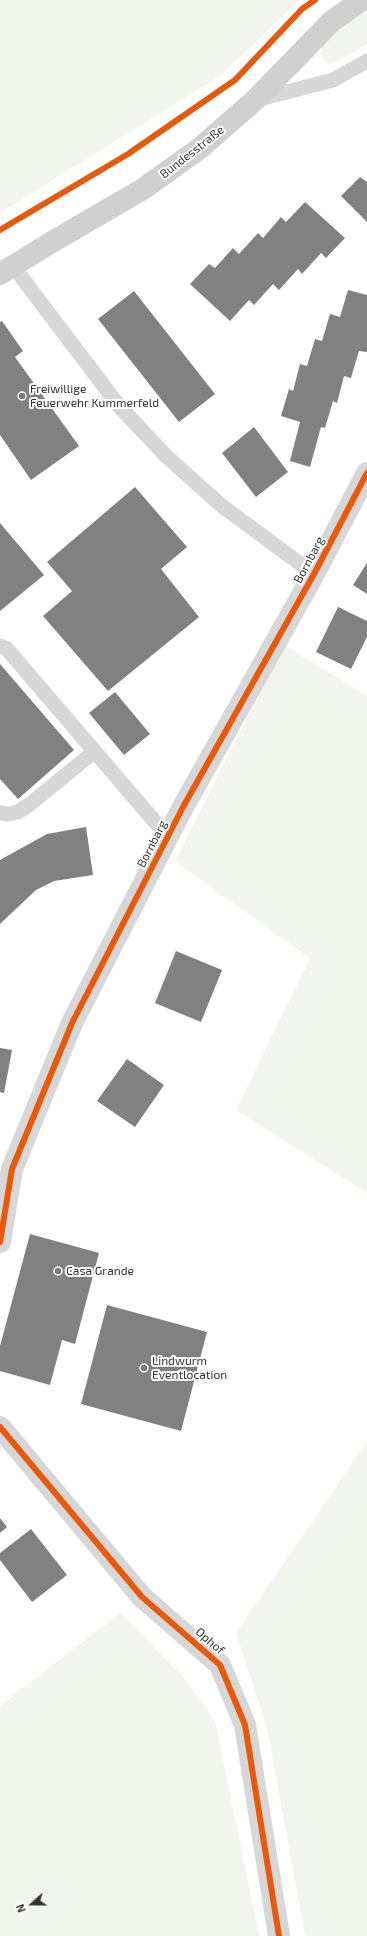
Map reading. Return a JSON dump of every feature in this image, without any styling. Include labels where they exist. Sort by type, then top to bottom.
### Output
[{"type":"street","name":"Bundesstraße","points":[[6,270],[143,189],[199,149],[255,100],[332,21],[362,0]]},
{"type":"street","name":"Bornbarg","points":[[0,1242],[12,1169],[72,1023],[168,837],[314,574],[367,473]]},
{"type":"street","name":"Ophof","points":[[0,1427],[142,1597],[220,1665],[245,1725],[279,1936]]},
{"type":"lane","points":[[255,100],[333,80],[367,61]]},
{"type":"lane","points":[[6,270],[119,406],[167,457],[222,506],[314,574]]},
{"type":"lane","points":[[0,646],[7,649],[168,837]]},
{"type":"lane","points":[[0,813],[8,814],[18,812],[95,751]]},
{"type":"shaded area","points":[[0,0],[299,0],[220,76],[0,213]]},
{"type":"shaded area","points":[[367,11],[367,44],[331,64],[327,63],[320,55],[322,46],[341,27]]},
{"type":"shaded area","points":[[284,645],[367,696],[367,1193],[236,1110],[310,958],[175,861]]},
{"type":"shaded area","points":[[367,1442],[367,1936],[305,1936],[267,1728],[236,1633]]},
{"type":"shaded area","points":[[120,1613],[183,1677],[215,1721],[259,1936],[0,1936],[0,1706]]},
{"type":"building","points":[[360,177],[367,182],[367,222],[341,196]]},
{"type":"building","points":[[305,202],[345,238],[326,258],[321,253],[302,274],[298,269],[279,290],[273,284],[254,305],[249,300],[230,321],[190,284],[209,264],[215,268],[233,248],[239,254],[258,233],[263,238],[281,217],[286,222]]},
{"type":"building","points":[[348,290],[367,295],[367,352],[359,351],[351,378],[344,376],[337,403],[333,401],[325,428],[321,427],[310,467],[290,461],[300,422],[281,416],[289,389],[293,391],[300,364],[307,366],[315,339],[322,341],[330,314],[340,317]]},
{"type":"building","points":[[134,291],[215,394],[179,422],[98,319]]},
{"type":"building","name":"Freiwillige Feuerwehr Kummerfeld","points":[[2,321],[23,351],[15,357],[79,446],[31,480],[0,435],[0,322]]},
{"type":"building","points":[[254,427],[288,472],[256,497],[222,453]]},
{"type":"building","points":[[135,487],[187,547],[161,569],[199,617],[108,691],[43,616],[72,591],[47,562]]},
{"type":"building","points":[[0,523],[44,575],[0,611]]},
{"type":"building","points":[[367,563],[367,594],[353,585]]},
{"type":"building","points":[[338,607],[367,621],[367,637],[351,669],[316,652]]},
{"type":"building","points":[[0,664],[74,750],[18,799],[0,779]]},
{"type":"building","points":[[115,692],[150,734],[124,755],[89,713]]},
{"type":"building","points":[[86,827],[93,875],[54,881],[36,890],[0,924],[0,860],[47,834]]},
{"type":"building","points":[[176,951],[222,970],[201,1022],[155,1003]]},
{"type":"building","points":[[0,1048],[12,1050],[4,1093],[0,1092]]},
{"type":"building","points":[[127,1059],[164,1085],[135,1127],[97,1101]]},
{"type":"building","points":[[30,1234],[99,1253],[75,1344],[62,1340],[50,1385],[0,1371],[0,1346]]},
{"type":"building","name":"Lindwurm Eventlocation","points":[[107,1305],[207,1332],[181,1431],[81,1404]]},
{"type":"building","points":[[0,1518],[7,1527],[0,1533]]},
{"type":"building","points":[[31,1529],[67,1575],[32,1602],[0,1560],[0,1553]]},
{"type":"cycle path","points":[[0,230],[128,154],[235,80],[302,9],[315,0]]},
{"type":"cycle path","points":[[0,1242],[12,1169],[72,1023],[183,807],[314,574],[367,473]]},
{"type":"cycle path","points":[[0,1427],[142,1597],[220,1665],[245,1725],[279,1936]]},
{"type":"place","name":"Freiwillige Feuerwehr Kummerfeld","points":[[22,396]]},
{"type":"place","name":"Casa Grande","points":[[58,1271]]},
{"type":"place","name":"Lindwurm Eventlocation","points":[[144,1368]]}]
